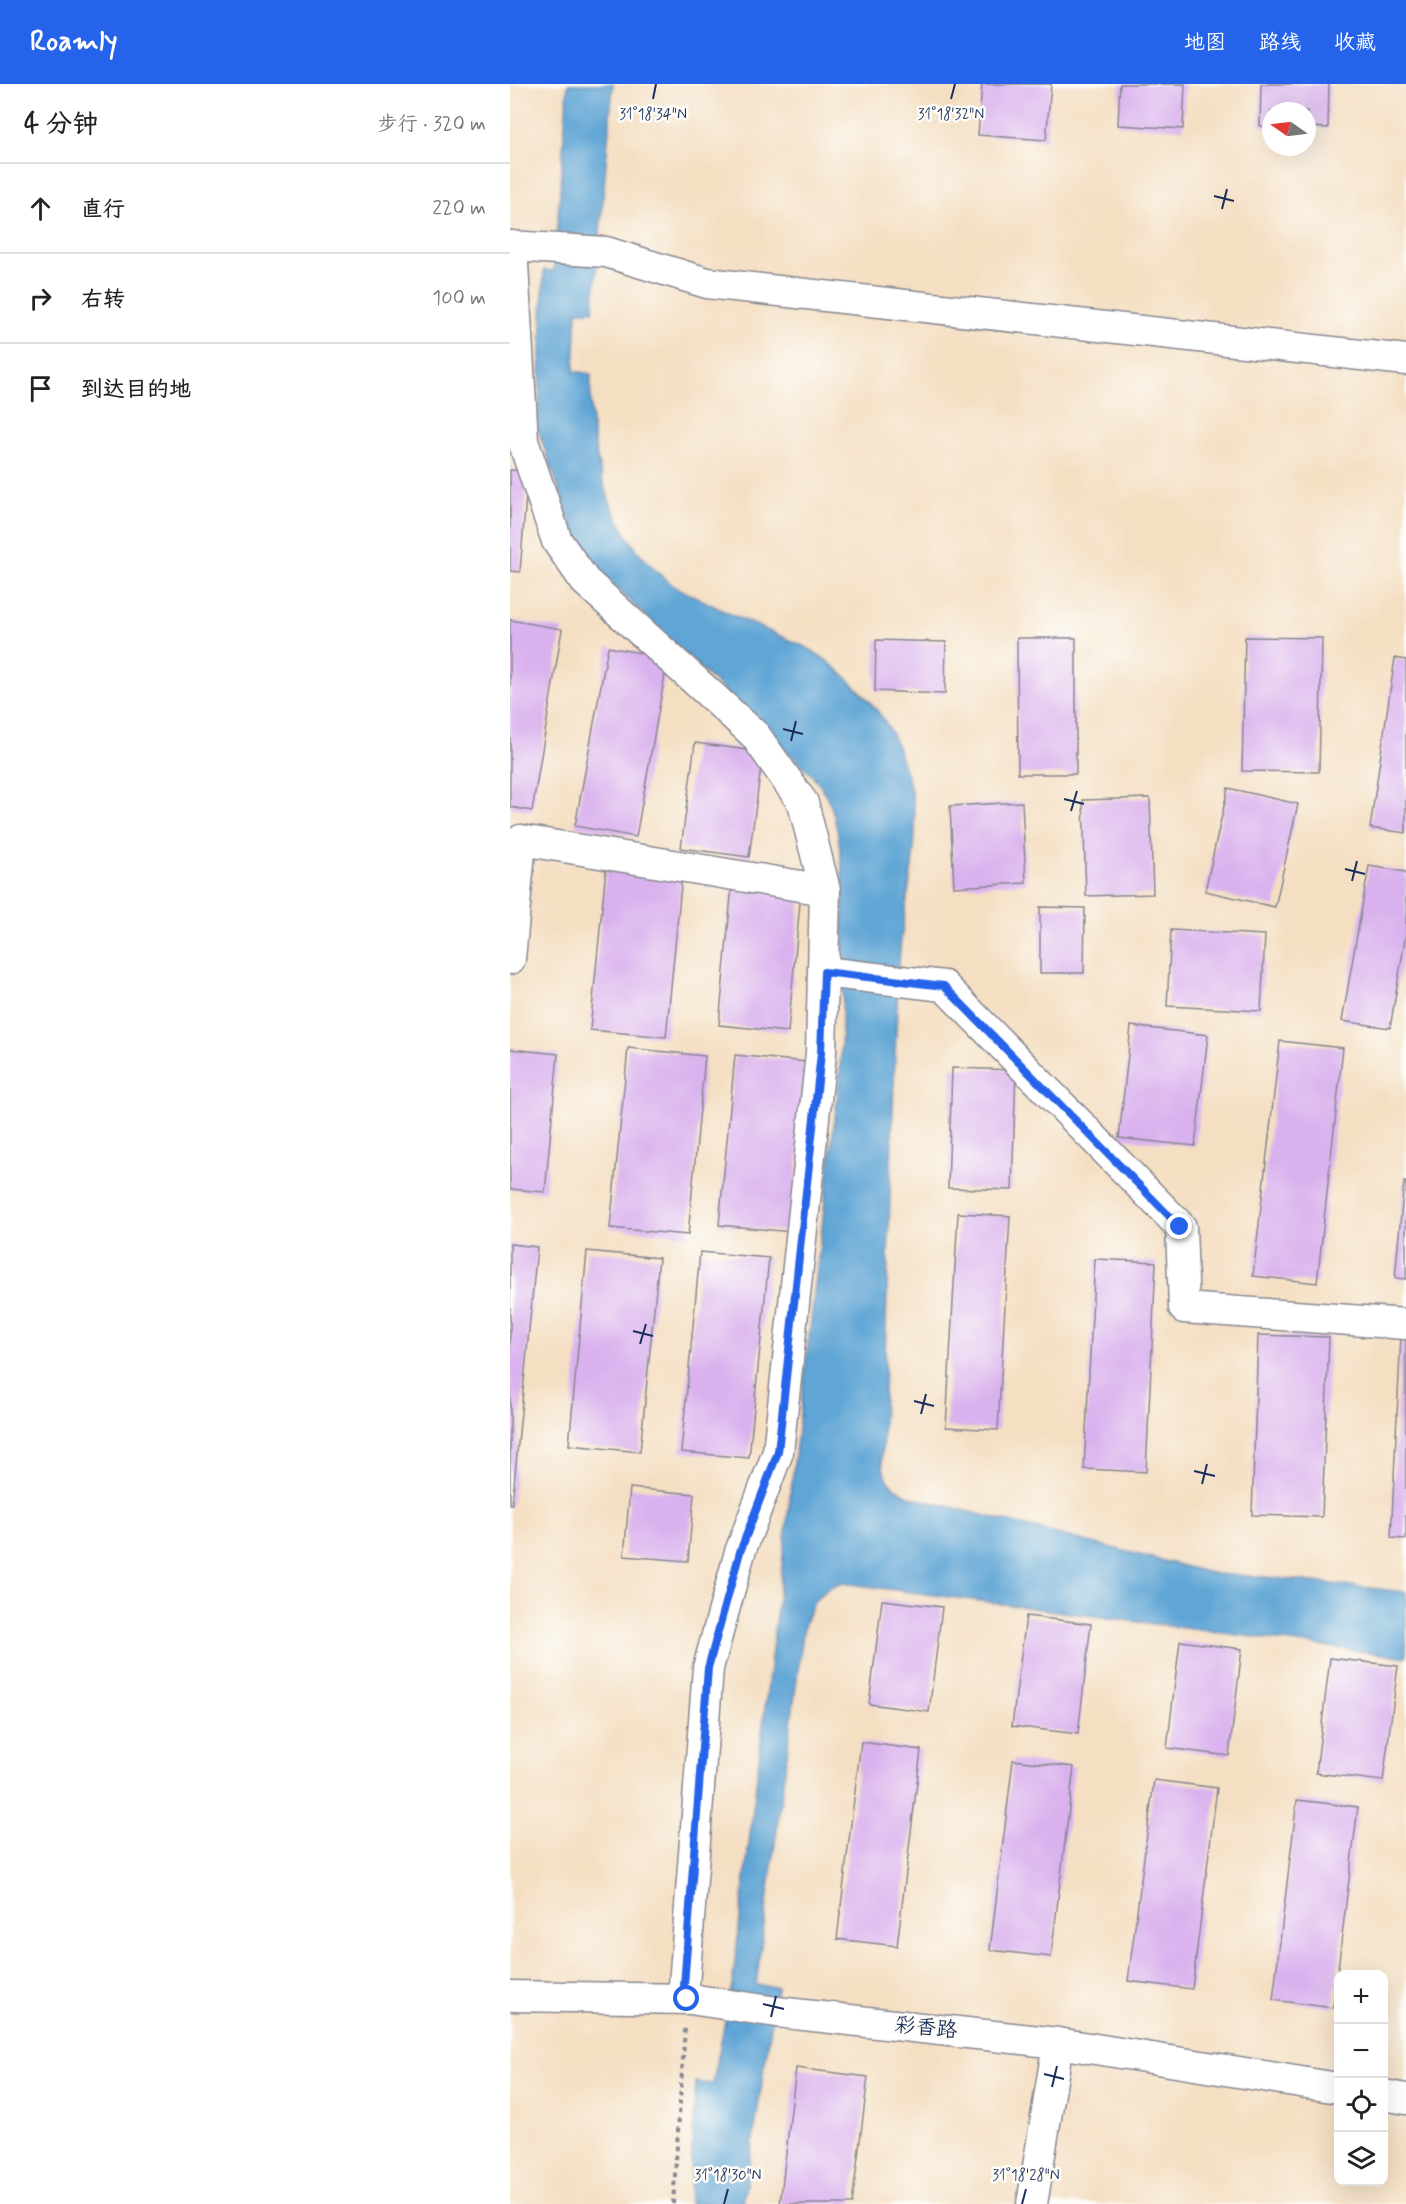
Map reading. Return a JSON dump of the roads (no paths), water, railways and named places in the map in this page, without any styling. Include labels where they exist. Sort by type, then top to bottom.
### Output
[{"type":"street","points":[[687,1999],[708,1668],[740,1552],[778,1452],[830,972],[825,890],[803,803],[755,735],[585,581],[557,541],[523,441],[511,246],[606,252],[707,284],[1406,360]]},
{"type":"street","points":[[510,959],[521,840],[825,890]]},
{"type":"street","points":[[830,972],[944,986],[1180,1227],[1184,1308],[1406,1324]]},
{"type":"street","name":"彩香路","points":[[510,1996],[687,1999],[777,2012],[1058,2043],[1334,2087]]},
{"type":"street","points":[[1032,2204],[1058,2043]]},
{"type":"street","points":[[1388,2096],[1406,2099]]},
{"type":"water","points":[[568,84],[613,84],[593,311],[577,311],[574,371],[591,374],[593,433],[598,462],[617,517],[632,542],[650,565],[673,585],[814,652],[852,683],[875,709],[891,732],[911,792],[915,817],[915,841],[899,963],[891,1150],[882,1461],[887,1479],[894,1487],[911,1497],[1215,1574],[1406,1592],[1406,1657],[843,1583],[822,1593],[813,1604],[804,1626],[756,1985],[777,1987],[743,2204],[689,2204],[696,2082],[713,2084],[733,1979],[839,1083],[843,993],[841,856],[831,806],[812,775],[583,556],[538,430],[544,270],[554,271]]}]
